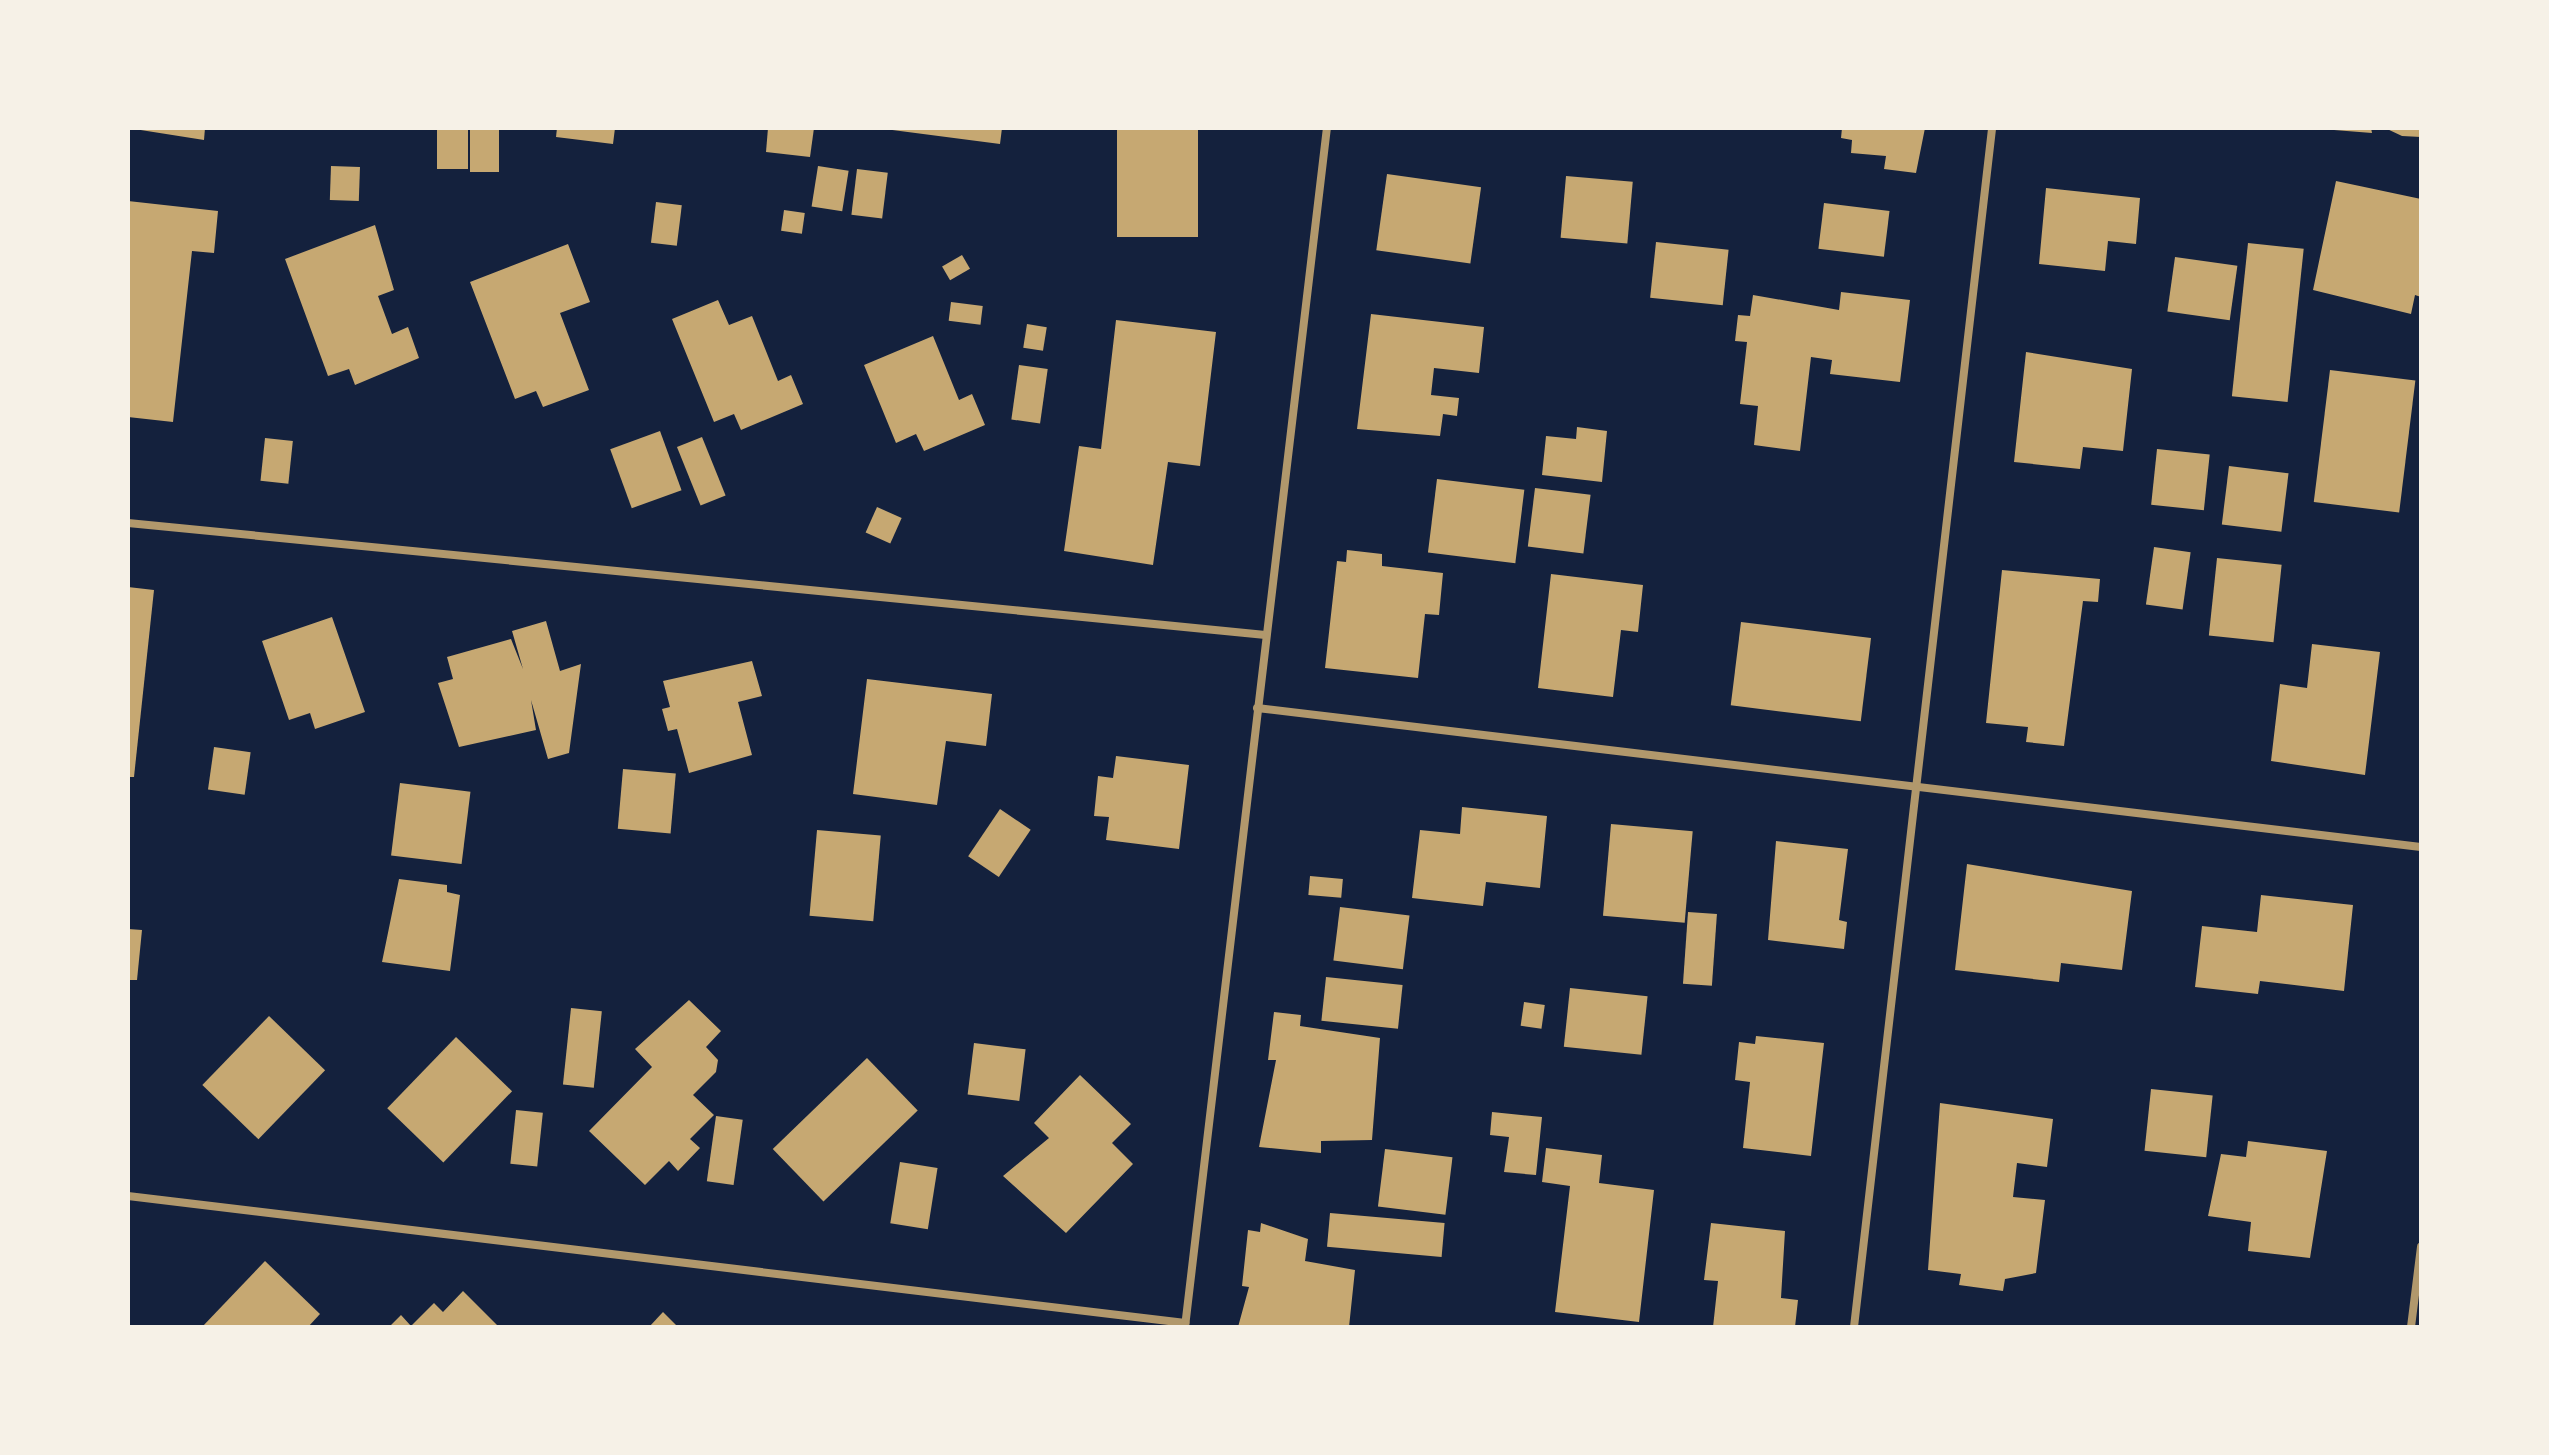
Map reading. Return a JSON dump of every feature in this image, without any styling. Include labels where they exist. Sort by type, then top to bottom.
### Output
[{"type":"street","points":[[128,1196],[1185,1325],[1327,128]]},
{"type":"street","points":[[1854,1327],[1992,128]]},
{"type":"street","points":[[128,523],[1266,635]]},
{"type":"street","points":[[1257,708],[1917,790],[2421,847]]},
{"type":"street","points":[[2411,1327],[2421,1247]]},
{"type":"building","points":[[128,128],[205,128],[204,140]]},
{"type":"building","points":[[437,128],[468,128],[468,169],[437,169]]},
{"type":"building","points":[[470,128],[499,128],[499,172],[470,172]]},
{"type":"building","points":[[557,128],[615,128],[613,144],[556,137]]},
{"type":"building","points":[[768,128],[814,128],[810,157],[766,152]]},
{"type":"building","points":[[877,128],[1002,128],[1000,144]]},
{"type":"building","points":[[1117,128],[1198,128],[1198,237],[1117,237]]},
{"type":"building","points":[[1842,128],[1925,128],[1916,173],[1884,169],[1886,156],[1851,153],[1852,140],[1841,138]]},
{"type":"building","points":[[2371,128],[2372,133],[2334,130]]},
{"type":"building","points":[[2385,128],[2421,128],[2421,137],[2402,136]]},
{"type":"building","points":[[331,166],[360,167],[359,201],[330,200]]},
{"type":"building","points":[[818,166],[849,171],[842,211],[812,206]]},
{"type":"building","points":[[857,169],[888,173],[882,218],[851,215]]},
{"type":"building","points":[[1387,174],[1481,187],[1470,263],[1376,250]]},
{"type":"building","points":[[1566,176],[1633,182],[1627,244],[1561,238]]},
{"type":"building","points":[[2336,181],[2421,199],[2421,297],[2415,295],[2411,314],[2313,290]]},
{"type":"building","points":[[2046,188],[2140,198],[2136,244],[2108,241],[2105,271],[2039,264]]},
{"type":"building","points":[[128,201],[218,211],[214,253],[192,251],[173,422],[128,417]]},
{"type":"building","points":[[656,202],[682,205],[677,246],[651,243]]},
{"type":"building","points":[[1824,203],[1890,211],[1884,257],[1818,249]]},
{"type":"building","points":[[784,210],[805,213],[802,234],[781,231]]},
{"type":"building","points":[[375,225],[394,290],[378,296],[392,334],[408,327],[419,358],[355,385],[349,369],[328,376],[285,259]]},
{"type":"building","points":[[1656,242],[1729,250],[1723,305],[1650,298]]},
{"type":"building","points":[[2248,243],[2304,249],[2288,402],[2232,396]]},
{"type":"building","points":[[568,244],[590,302],[560,313],[589,390],[543,407],[536,391],[515,399],[470,282]]},
{"type":"building","points":[[962,255],[970,269],[950,280],[942,266]]},
{"type":"building","points":[[2175,257],[2237,266],[2230,320],[2167,311]]},
{"type":"building","points":[[1841,292],[1910,300],[1900,382],[1830,374],[1832,360],[1811,357],[1800,451],[1754,445],[1758,406],[1740,404],[1747,342],[1735,341],[1738,315],[1750,316],[1753,295],[1839,310]]},
{"type":"building","points":[[718,300],[729,325],[752,316],[778,381],[791,375],[803,404],[741,430],[734,414],[714,422],[672,319]]},
{"type":"building","points":[[951,302],[983,306],[980,325],[949,321]]},
{"type":"building","points":[[1371,314],[1484,327],[1479,373],[1434,368],[1431,395],[1459,398],[1457,416],[1443,414],[1440,436],[1357,429]]},
{"type":"building","points":[[1116,320],[1216,332],[1200,466],[1168,462],[1153,565],[1064,551],[1079,446],[1101,449]]},
{"type":"building","points":[[1027,324],[1047,327],[1043,351],[1023,348]]},
{"type":"building","points":[[933,336],[959,400],[972,394],[985,425],[924,451],[916,434],[896,443],[864,365]]},
{"type":"building","points":[[2026,352],[2132,369],[2123,451],[2083,447],[2080,469],[2014,462]]},
{"type":"building","points":[[1019,365],[1048,369],[1040,424],[1011,419]]},
{"type":"building","points":[[2330,370],[2415,380],[2399,512],[2314,502]]},
{"type":"building","points":[[1577,427],[1607,431],[1602,482],[1542,475],[1546,436],[1576,439]]},
{"type":"building","points":[[660,431],[682,490],[632,508],[610,449]]},
{"type":"building","points":[[702,437],[726,495],[701,506],[677,447]]},
{"type":"building","points":[[265,438],[293,441],[288,484],[261,481]]},
{"type":"building","points":[[2157,449],[2210,455],[2204,510],[2151,505]]},
{"type":"building","points":[[2229,466],[2289,473],[2281,532],[2222,525]]},
{"type":"building","points":[[1437,479],[1524,490],[1515,563],[1428,552]]},
{"type":"building","points":[[1535,488],[1591,495],[1583,553],[1528,547]]},
{"type":"building","points":[[877,507],[902,518],[890,544],[866,533]]},
{"type":"building","points":[[2154,547],[2191,552],[2183,610],[2146,604]]},
{"type":"building","points":[[1347,550],[1382,554],[1382,566],[1443,573],[1439,615],[1425,614],[1418,678],[1325,668],[1337,561],[1346,562]]},
{"type":"building","points":[[2217,558],[2282,565],[2273,642],[2209,636]]},
{"type":"building","points":[[2002,570],[2100,579],[2098,602],[2083,601],[2064,746],[2026,742],[2028,727],[1986,723]]},
{"type":"building","points":[[1551,574],[1643,585],[1638,632],[1621,630],[1613,697],[1538,688]]},
{"type":"building","points":[[128,587],[154,590],[134,777],[128,777]]},
{"type":"building","points":[[332,617],[365,712],[315,729],[310,713],[289,720],[262,641]]},
{"type":"building","points":[[546,621],[560,671],[581,664],[569,753],[548,759],[531,700],[536,730],[459,747],[438,683],[453,679],[447,657],[511,639],[523,669],[512,631]]},
{"type":"building","points":[[1741,622],[1871,638],[1861,721],[1731,705]]},
{"type":"building","points":[[2312,644],[2380,652],[2365,775],[2271,761],[2280,684],[2307,688]]},
{"type":"building","points":[[752,661],[762,696],[738,702],[752,755],[689,773],[677,729],[668,731],[662,709],[670,707],[663,681]]},
{"type":"building","points":[[867,679],[992,694],[986,746],[946,741],[937,805],[853,794]]},
{"type":"building","points":[[214,747],[251,752],[245,795],[208,790]]},
{"type":"building","points":[[1116,756],[1189,765],[1179,849],[1106,840],[1109,817],[1094,816],[1098,776],[1113,778]]},
{"type":"building","points":[[623,769],[676,774],[671,833],[618,829]]},
{"type":"building","points":[[400,783],[470,792],[462,864],[391,855]]},
{"type":"building","points":[[1462,807],[1547,816],[1540,888],[1486,882],[1483,906],[1412,898],[1420,830],[1460,834]]},
{"type":"building","points":[[1000,809],[1031,830],[999,877],[968,856]]},
{"type":"building","points":[[1611,824],[1693,831],[1685,923],[1603,916]]},
{"type":"building","points":[[817,830],[881,836],[873,921],[810,916]]},
{"type":"building","points":[[1776,841],[1848,849],[1839,920],[1847,922],[1844,949],[1768,940]]},
{"type":"building","points":[[1967,864],[2132,891],[2122,970],[2061,963],[2059,982],[1955,970]]},
{"type":"building","points":[[1310,876],[1343,879],[1341,898],[1308,895]]},
{"type":"building","points":[[399,879],[447,885],[447,892],[460,895],[450,971],[382,962]]},
{"type":"building","points":[[2261,895],[2353,905],[2344,991],[2260,981],[2258,994],[2195,987],[2202,926],[2257,932]]},
{"type":"building","points":[[1340,907],[1409,916],[1403,969],[1333,961]]},
{"type":"building","points":[[1688,912],[1717,914],[1712,986],[1683,984]]},
{"type":"building","points":[[128,929],[142,930],[137,980],[128,980]]},
{"type":"building","points":[[1326,977],[1403,985],[1398,1029],[1321,1021]]},
{"type":"building","points":[[1570,988],[1648,996],[1641,1055],[1564,1047]]},
{"type":"building","points":[[689,1000],[721,1031],[706,1047],[718,1060],[716,1072],[693,1095],[714,1115],[690,1139],[700,1148],[678,1171],[669,1161],[645,1185],[589,1131],[652,1067],[635,1049]]},
{"type":"building","points":[[1524,1002],[1545,1005],[1541,1029],[1521,1026]]},
{"type":"building","points":[[571,1008],[602,1011],[594,1088],[563,1085]]},
{"type":"building","points":[[1274,1012],[1301,1015],[1300,1026],[1380,1038],[1372,1140],[1321,1141],[1321,1153],[1259,1147],[1276,1060],[1268,1060]]},
{"type":"building","points":[[269,1016],[325,1070],[258,1139],[202,1085]]},
{"type":"building","points":[[1756,1036],[1824,1043],[1811,1156],[1743,1148],[1750,1082],[1735,1080],[1739,1042],[1755,1044]]},
{"type":"building","points":[[456,1037],[512,1091],[443,1162],[387,1108]]},
{"type":"building","points":[[974,1043],[1026,1049],[1019,1101],[968,1095]]},
{"type":"building","points":[[867,1058],[918,1111],[823,1202],[773,1149]]},
{"type":"building","points":[[1080,1075],[1131,1124],[1112,1143],[1133,1164],[1066,1233],[1003,1176],[1049,1138],[1034,1123]]},
{"type":"building","points":[[2151,1089],[2213,1095],[2206,1157],[2145,1151]]},
{"type":"building","points":[[1940,1103],[2053,1119],[2047,1167],[2017,1163],[2013,1197],[2045,1200],[2036,1273],[2005,1279],[2003,1291],[1959,1285],[1961,1274],[1928,1270]]},
{"type":"building","points":[[516,1110],[543,1113],[537,1167],[510,1164]]},
{"type":"building","points":[[1492,1112],[1542,1117],[1536,1175],[1504,1172],[1509,1137],[1490,1135]]},
{"type":"building","points":[[716,1116],[743,1120],[734,1185],[707,1181]]},
{"type":"building","points":[[2248,1141],[2327,1151],[2310,1258],[2248,1251],[2251,1222],[2208,1216],[2221,1154],[2246,1157]]},
{"type":"building","points":[[1546,1148],[1602,1155],[1599,1183],[1654,1190],[1639,1322],[1555,1312],[1570,1186],[1542,1182]]},
{"type":"building","points":[[1385,1149],[1452,1157],[1445,1215],[1378,1207]]},
{"type":"building","points":[[900,1162],[938,1168],[928,1229],[890,1223]]},
{"type":"building","points":[[1330,1213],[1445,1223],[1442,1257],[1327,1247]]},
{"type":"building","points":[[1261,1223],[1308,1239],[1305,1261],[1355,1270],[1349,1327],[1238,1327],[1249,1287],[1242,1286],[1248,1230],[1260,1232]]},
{"type":"building","points":[[1711,1223],[1785,1231],[1781,1298],[1798,1300],[1795,1327],[1713,1327],[1718,1281],[1704,1280]]},
{"type":"building","points":[[265,1261],[320,1314],[308,1327],[202,1327]]},
{"type":"building","points":[[463,1291],[499,1327],[389,1327],[401,1315],[411,1326],[434,1303],[443,1312]]},
{"type":"building","points":[[663,1312],[678,1327],[649,1327]]}]
